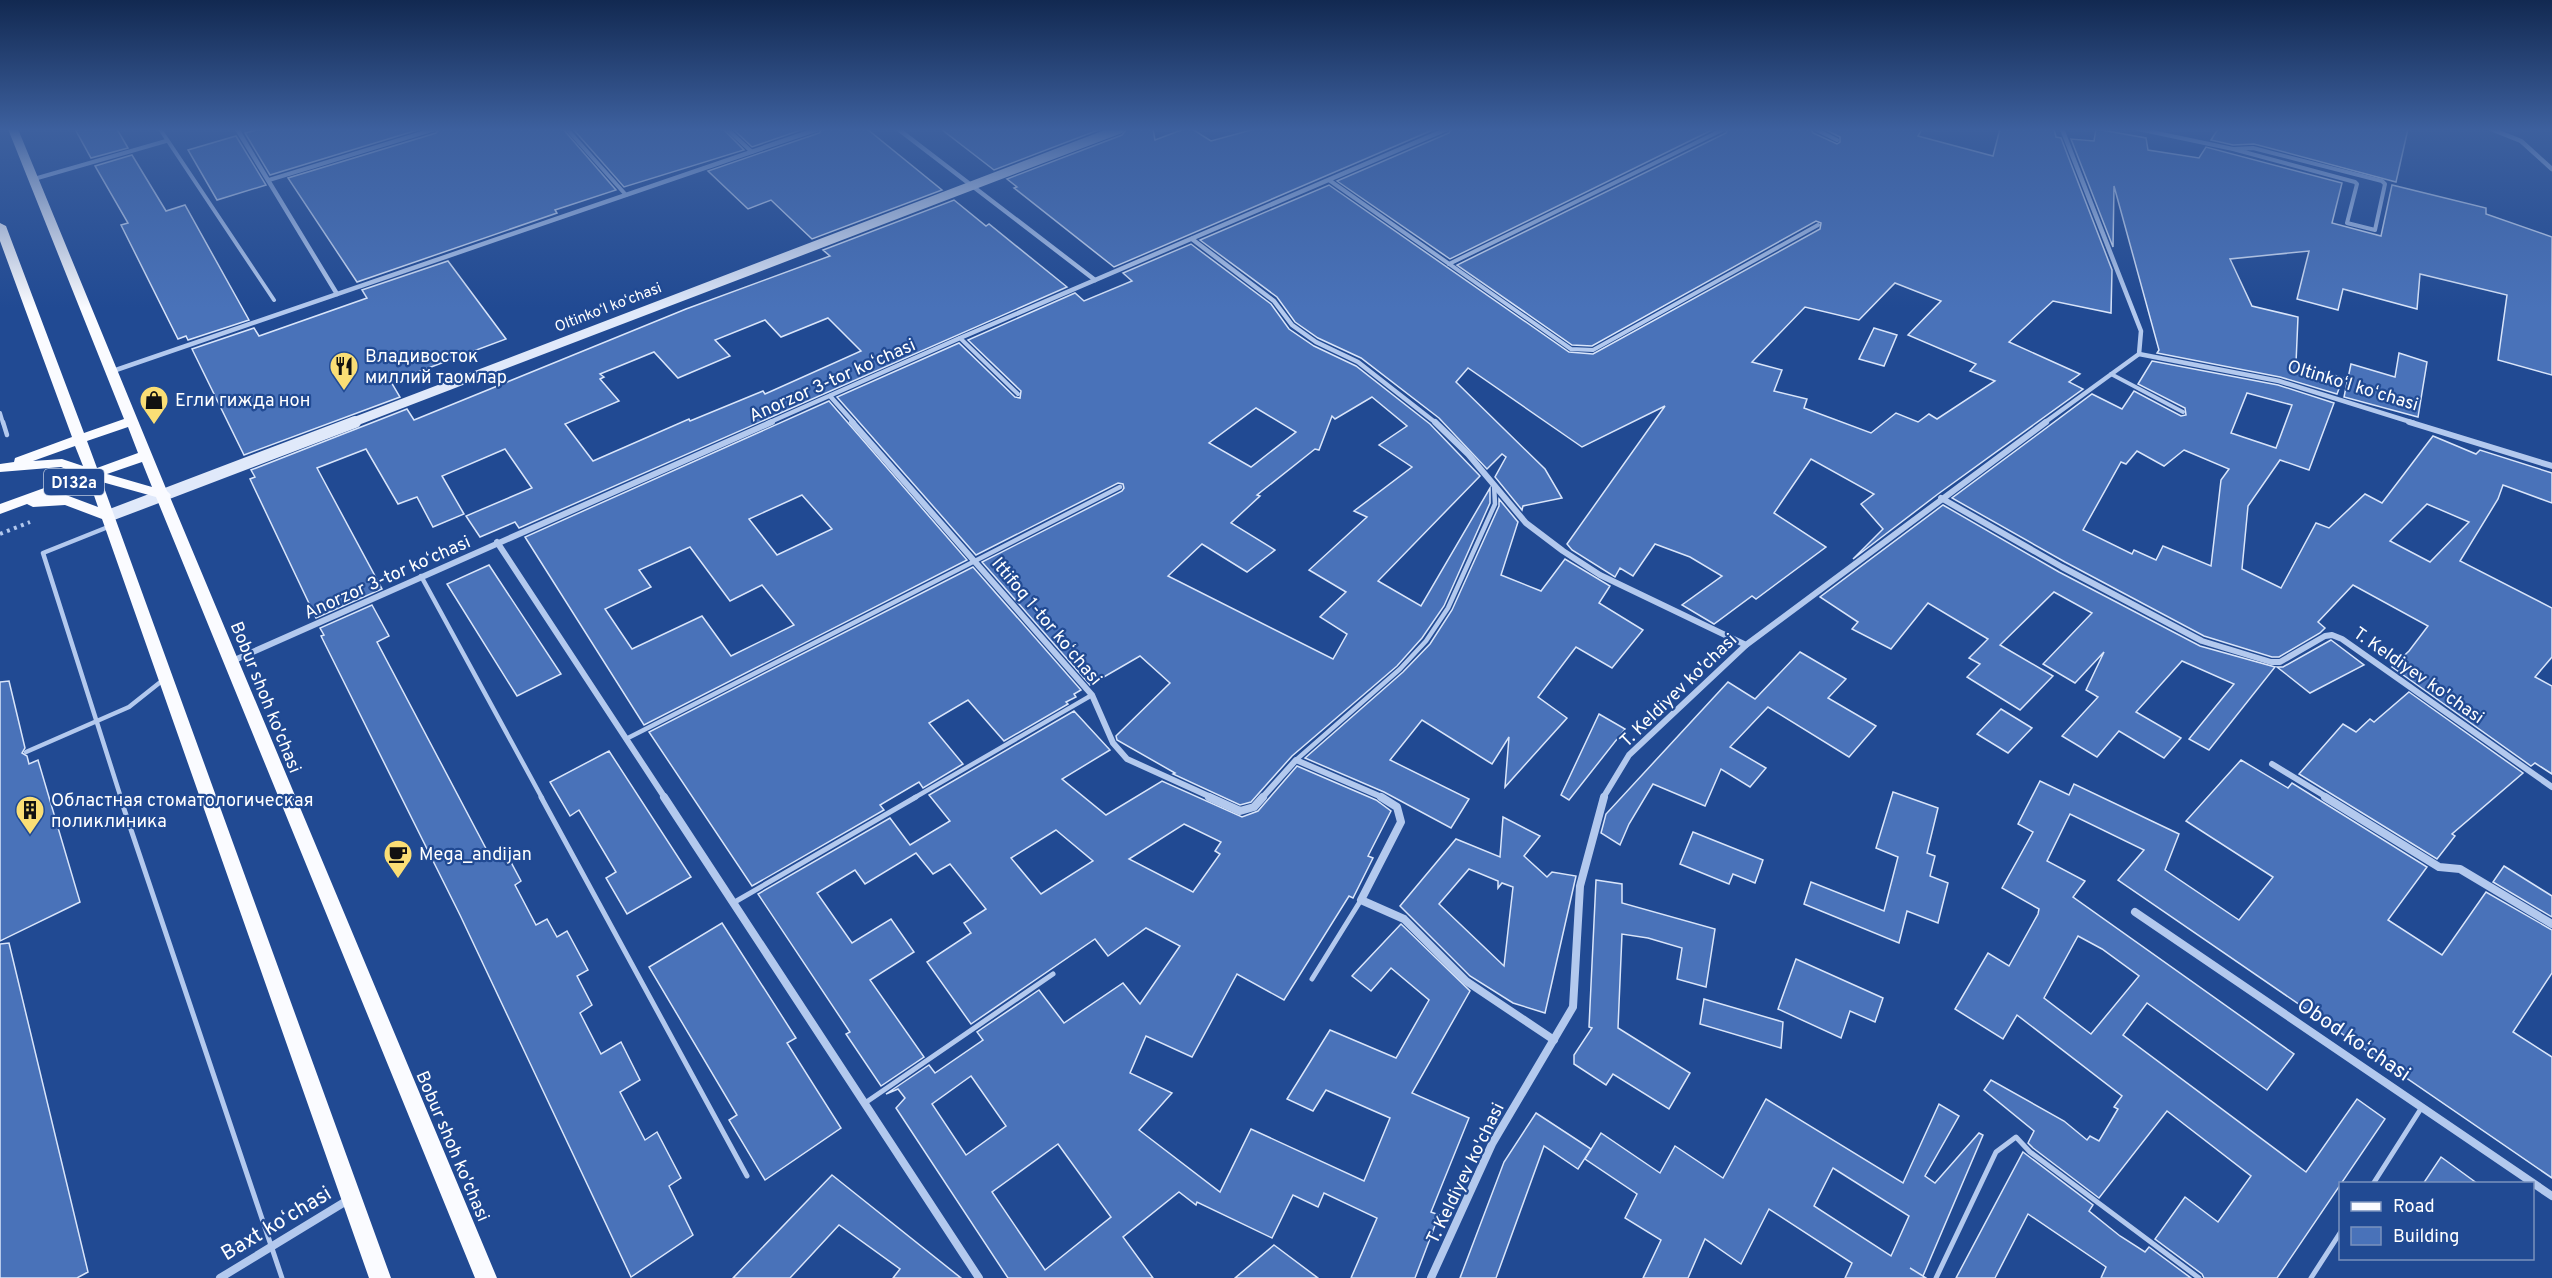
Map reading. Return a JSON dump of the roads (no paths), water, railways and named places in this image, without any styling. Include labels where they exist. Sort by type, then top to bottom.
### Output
[{"type":"main road","name":"Bobur shoh ko'chasi","points":[[38,189],[230,662],[486,1278]]},
{"type":"main road","name":"Oltinkoʻl koʻchasi","points":[[110,521],[164,495],[963,189]]},
{"type":"main road","points":[[0,226],[110,521],[380,1278]]},
{"type":"main road","name":"D132a","points":[[0,468],[133,420]]},
{"type":"main road","name":"D132a","points":[[0,509],[147,455]]},
{"type":"main road","points":[[0,468],[62,463],[93,475],[164,495]]},
{"type":"main road","points":[[15,503],[66,500],[110,521]]},
{"type":"street","points":[[274,189],[337,294]]},
{"type":"street","points":[[113,371],[645,189]]},
{"type":"street","points":[[974,189],[1095,280]]},
{"type":"street","name":"Anorzor 3-tor koʻchasi","points":[[230,662],[960,338],[1309,189]]},
{"type":"street","points":[[2085,189],[2141,332],[2139,354]]},
{"type":"street","points":[[1192,239],[1274,301],[1292,325],[1316,342],[1358,362],[1394,387],[1461,447],[1526,523],[1600,575],[1746,645]]},
{"type":"street","name":"T. Keldiyev ko'chasi","points":[[1431,1278],[1492,1144],[1573,1007],[1580,886],[1605,792],[1629,755],[1746,645],[1941,498],[2139,354]]},
{"type":"street","name":"Oltinkoʻl koʻchasi","points":[[2139,354],[2279,381],[2552,465]]},
{"type":"street","name":"Ittifoq 1-tor koʻchasi","points":[[830,396],[1092,695],[1113,743],[1127,759],[1240,811],[1254,807],[1296,760]]},
{"type":"street","name":"T. Keldiyev ko'chasi","points":[[1941,498],[2062,567],[2202,641],[2271,662],[2280,662],[2332,634],[2552,787]]},
{"type":"street","points":[[497,542],[979,1278]]},
{"type":"street","points":[[1296,760],[1380,796],[1397,807],[1401,822],[1361,900],[1404,919],[1466,981],[1554,1040]]},
{"type":"street","points":[[2272,764],[2439,867],[2460,869],[2552,924]]},
{"type":"street","name":"Obod koʻchasi","points":[[2135,912],[2532,1182]]},
{"type":"street","name":"Obod koʻchasi","points":[[2534,1184],[2552,1196]]},
{"type":"street","name":"Baxt koʻchasi","points":[[220,1278],[351,1198]]},
{"type":"lane","points":[[198,189],[274,300]]},
{"type":"lane","points":[[620,189],[626,195]]},
{"type":"lane","points":[[1341,189],[1571,349],[1582,351],[1593,350],[1818,225]]},
{"type":"lane","points":[[1449,264],[1603,189]]},
{"type":"lane","points":[[2356,189],[2347,223],[2375,230],[2383,189]]},
{"type":"lane","points":[[960,338],[1018,394]]},
{"type":"lane","points":[[2111,374],[2183,412]]},
{"type":"lane","points":[[0,413],[7,435]]},
{"type":"lane","points":[[1296,760],[1400,669],[1426,641],[1448,608],[1495,504],[1494,484]]},
{"type":"lane","points":[[626,740],[1120,487]]},
{"type":"lane","points":[[110,521],[43,553],[95,722],[282,1278]]},
{"type":"lane","points":[[421,576],[747,1176]]},
{"type":"lane","points":[[26,752],[129,707],[165,678]]},
{"type":"lane","points":[[733,903],[1092,695]]},
{"type":"lane","points":[[1312,979],[1361,900]]},
{"type":"lane","points":[[865,1103],[1053,974]]},
{"type":"lane","points":[[2374,1182],[2422,1107]]},
{"type":"lane","points":[[1936,1278],[1996,1152],[2016,1137],[2030,1152],[2199,1278]]},
{"type":"lane","points":[[2311,1278],[2339,1235]]},
{"type":"place","name":"Владивосток миллий таомлар","points":[[344,392]]},
{"type":"place","name":"Егли гижда нон","points":[[154,426]]},
{"type":"place","name":"Областная стоматологическая поликлиника","points":[[30,836]]},
{"type":"place","name":"Mega_andijan","points":[[398,880]]}]
